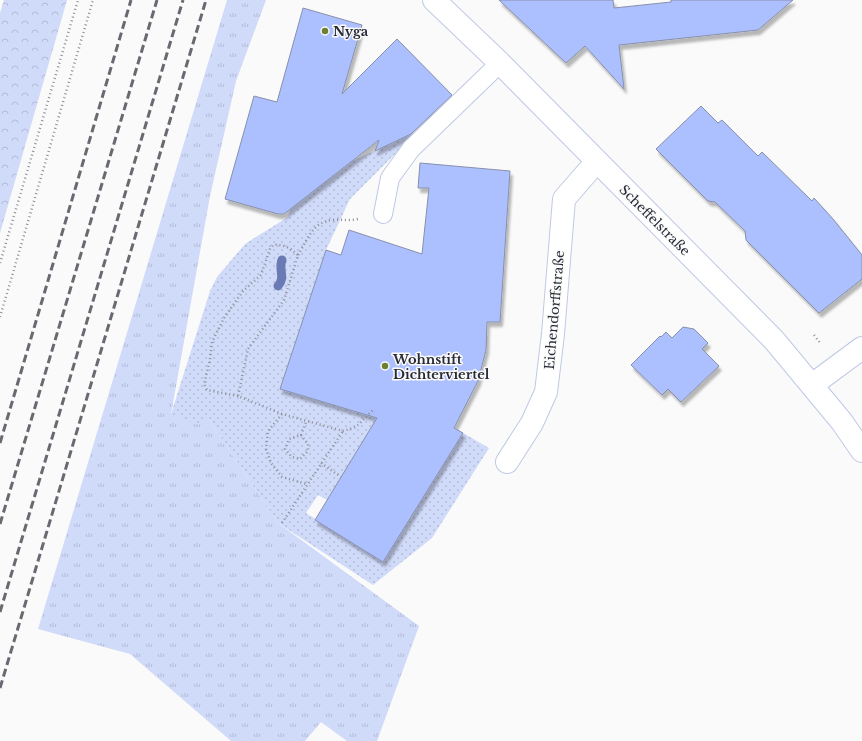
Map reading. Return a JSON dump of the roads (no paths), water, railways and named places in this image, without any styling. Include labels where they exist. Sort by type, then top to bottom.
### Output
[{"type":"street","name":"Scheffelstraße","points":[[434,0],[500,63],[774,340],[812,385],[862,452]]},
{"type":"street","name":"Eichendorffstraße","points":[[508,462],[532,423],[546,392],[553,334],[564,199],[597,161]]},
{"type":"street","points":[[812,385],[862,348]]},
{"type":"lane","points":[[383,214],[390,178],[411,149],[500,63]]},
{"type":"waterway","points":[[278,286],[282,276],[282,260]]},
{"type":"railway","points":[[0,443],[131,0]]},
{"type":"railway","points":[[0,524],[157,0]]},
{"type":"railway","points":[[0,612],[183,0]]},
{"type":"railway","points":[[0,688],[206,0]]},
{"type":"place","name":"Nyga","points":[[325,31]]},
{"type":"place","name":"Wohnstift Dichterviertel","points":[[385,366]]}]
